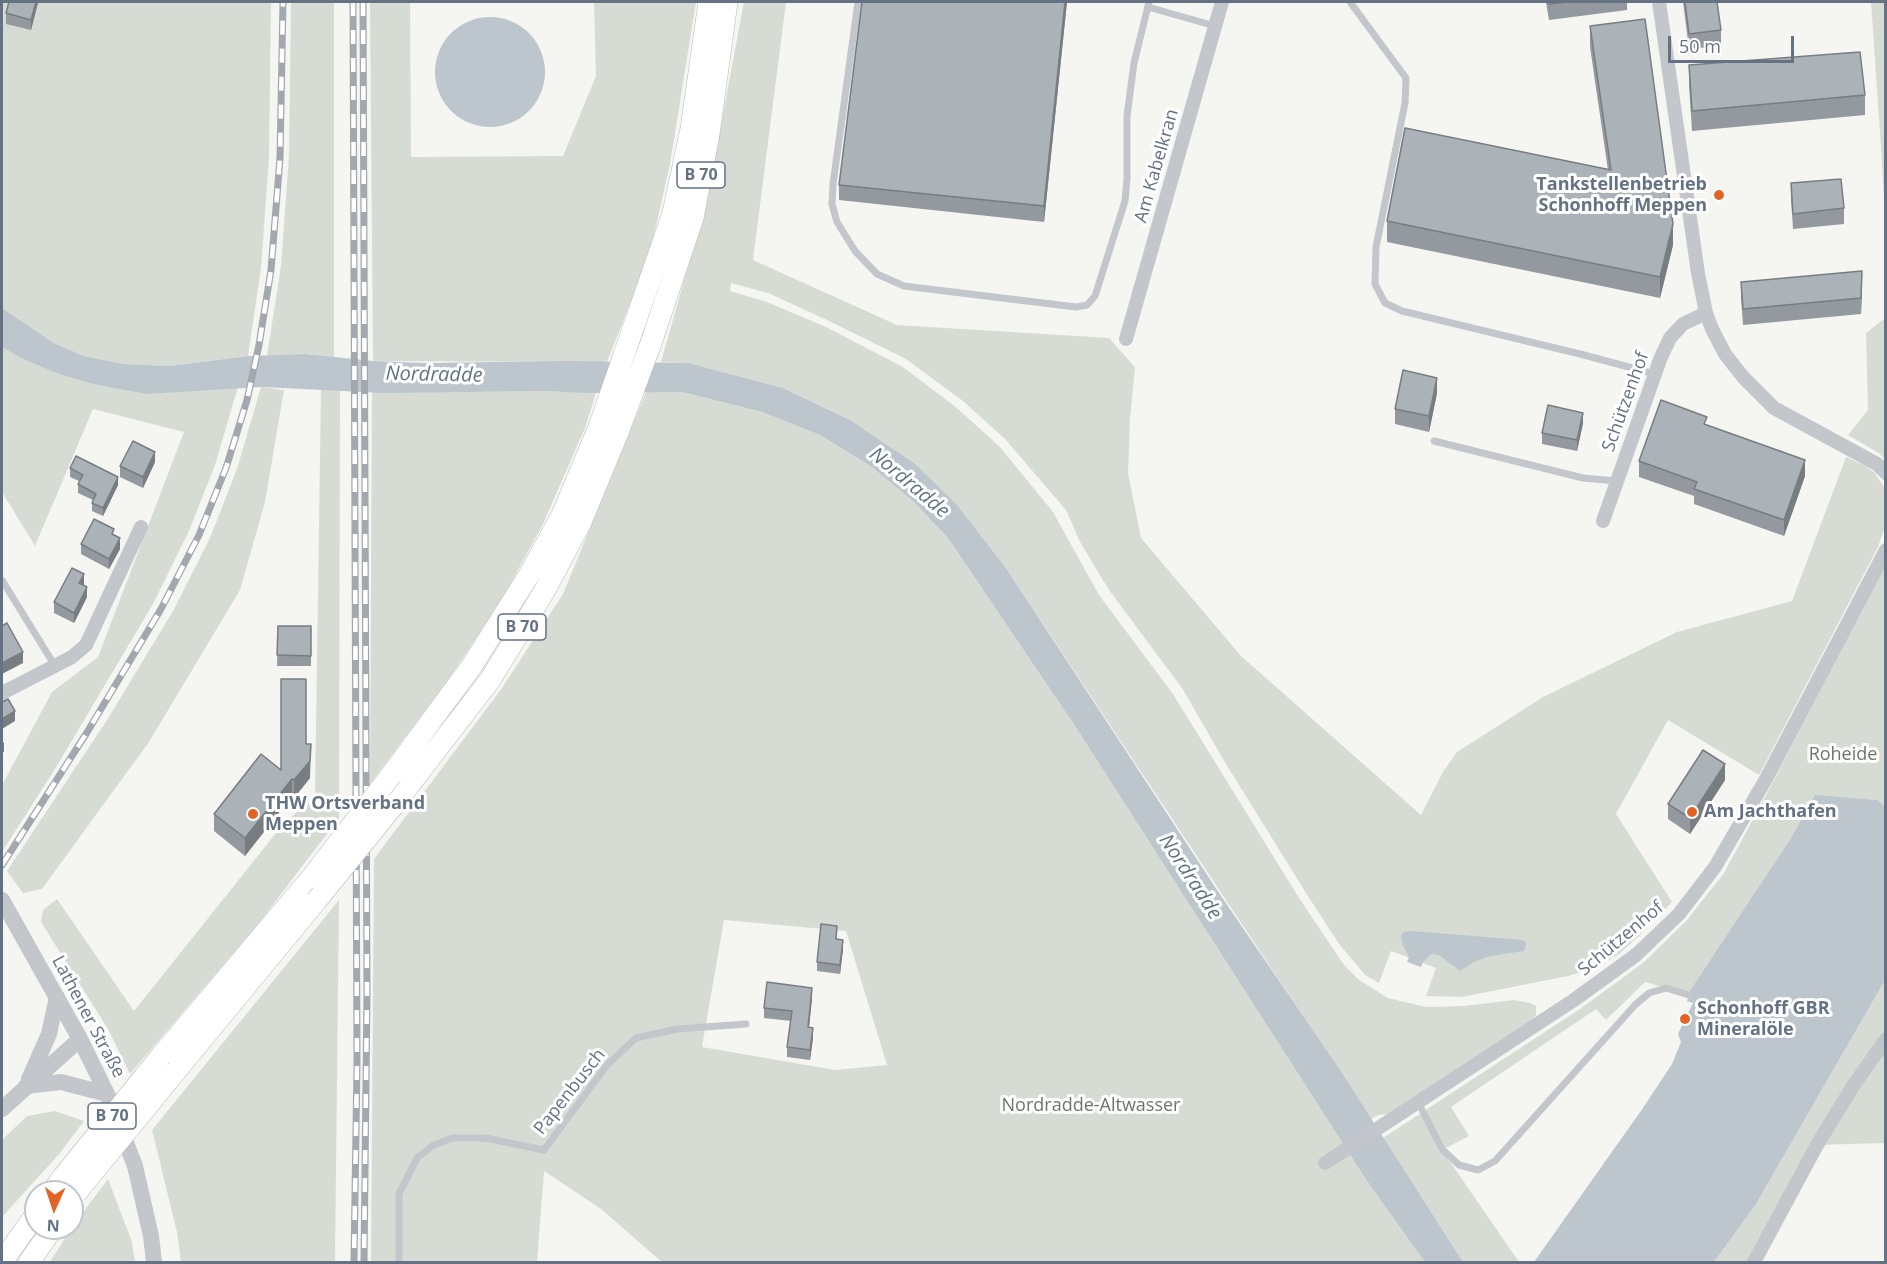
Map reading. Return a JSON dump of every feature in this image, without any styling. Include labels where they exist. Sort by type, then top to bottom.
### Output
[{"type":"highway","name":"B 70","points":[[168,1064],[316,901],[490,680],[545,590],[581,522],[609,428],[630,340],[673,213],[691,129],[709,2]]},
{"type":"highway","name":"B 70","points":[[75,1180],[168,1064],[392,774],[471,667],[529,575],[609,428],[651,343],[693,218],[709,134],[727,2]]},
{"type":"highway","points":[[2,1263],[24,1231]]},
{"type":"highway","points":[[29,1263],[45,1240]]},
{"type":"street","name":"Am Kabelkran","points":[[1126,339],[1222,2]]},
{"type":"street","points":[[1659,2],[1696,261],[1706,313],[1725,354],[1743,377],[1774,408],[1877,464],[1886,473]]},
{"type":"street","name":"Schützenhof","points":[[1603,521],[1670,338],[1683,324],[1706,313]]},
{"type":"street","points":[[2,693],[72,657],[86,645],[141,527]]},
{"type":"street","name":"Schützenhof","points":[[1329,1161],[1574,1000],[1636,955],[1679,914],[1715,867],[1766,779],[1886,550]]},
{"type":"street","name":"Lathener Straße","points":[[2,900],[80,1039],[107,1094],[135,1166],[151,1236],[154,1263]]},
{"type":"street","points":[[26,1086],[49,1034],[57,997]]},
{"type":"street","points":[[2,1109],[80,1039]]},
{"type":"street","points":[[1754,1263],[1816,1145],[1886,1039]]},
{"type":"street","points":[[26,1086],[61,1082],[107,1094]]},
{"type":"lane","points":[[858,2],[832,184],[832,204],[837,222],[855,251],[877,274],[904,286],[1076,307],[1087,305],[1095,296],[1125,201],[1127,116],[1134,63],[1148,4],[1215,26]]},
{"type":"lane","points":[[1350,2],[1406,78],[1405,103],[1376,247],[1375,284],[1385,303],[1402,311],[1655,374]]},
{"type":"lane","points":[[1434,441],[1583,478],[1617,481]]},
{"type":"lane","points":[[2,580],[55,666]]},
{"type":"lane","points":[[1418,1102],[1442,1149],[1459,1165],[1478,1170],[1495,1161],[1635,1005],[1649,993],[1666,988],[1689,995]]},
{"type":"lane","name":"Papenbusch","points":[[399,1263],[399,1194],[417,1158],[432,1146],[452,1138],[486,1138],[544,1150],[607,1065],[636,1038],[677,1029],[746,1024]]},
{"type":"green space","points":[[2,2],[271,2],[269,157],[261,268],[248,356],[170,366],[124,364],[84,356],[54,343],[2,308]]},
{"type":"green space","points":[[291,2],[334,2],[334,357],[306,354],[267,356],[281,266],[289,156]]},
{"type":"green space","points":[[370,2],[410,2],[411,157],[563,156],[596,76],[594,2],[696,2],[670,164],[650,253],[607,362],[373,361]]},
{"type":"green space","points":[[744,2],[786,2],[753,260],[897,325],[1109,338],[1135,367],[1128,473],[1141,538],[1241,656],[1421,815],[1443,772],[1457,752],[1543,697],[1677,632],[1792,601],[1846,457],[1875,473],[1885,489],[1885,527],[1878,547],[1759,775],[1668,720],[1616,814],[1672,902],[1640,935],[1619,954],[1598,967],[1568,976],[1462,997],[1426,996],[1436,968],[1391,951],[1379,983],[1365,975],[1339,944],[1306,893],[1182,688],[1109,590],[1080,542],[1066,510],[1005,439],[963,401],[906,359],[768,293],[731,283],[730,291],[767,302],[826,327],[903,367],[957,408],[1000,447],[1053,512],[1099,595],[1173,694],[1299,898],[1344,965],[1359,980],[1388,998],[1426,1007],[1464,1006],[1514,1000],[1536,1006],[1536,1015],[1531,1020],[1388,1114],[1378,1115],[1371,1119],[1006,568],[958,506],[850,420],[783,388],[689,363],[661,362],[707,199]]},
{"type":"green space","points":[[1871,2],[1885,2],[1885,217],[1881,147]]},
{"type":"green space","points":[[1885,318],[1886,460],[1848,435],[1868,410],[1866,333]]},
{"type":"green space","points":[[2,347],[21,358],[97,385],[146,394],[238,387],[215,465],[189,531],[153,604],[55,769],[2,852],[2,785],[52,692],[98,657],[184,432],[93,409],[35,546],[2,492]]},
{"type":"green space","points":[[261,387],[284,390],[265,502],[240,590],[149,742],[42,889],[23,893],[7,871],[107,720],[173,611],[210,538],[237,469]]},
{"type":"green space","points":[[321,389],[340,390],[339,818],[259,923],[130,1074],[108,1029],[41,922],[43,910],[57,899],[134,1011],[284,823],[315,797]]},
{"type":"green space","points":[[372,392],[596,393],[585,428],[543,524],[500,603],[448,680],[370,784]]},
{"type":"green space","name":"Nordradde-Altwasser","points":[[646,392],[682,392],[762,412],[820,435],[872,467],[914,502],[948,538],[1079,732],[1425,1262],[662,1262],[601,1209],[544,1171],[537,1262],[371,1262],[374,859],[502,688],[563,594]],"holes":[[[724,920],[846,931],[887,1065],[835,1070],[702,1047]]]},
{"type":"green space","name":"Roheide","points":[[1885,564],[1885,809],[1878,800],[1815,796],[1791,838],[1689,995],[1645,982],[1606,1020],[1596,1009],[1451,1107],[1469,1136],[1442,1150],[1519,1262],[1463,1262],[1383,1138],[1580,1009],[1643,963],[1687,920],[1724,873]]},
{"type":"green space","points":[[339,900],[335,1262],[181,1262],[177,1232],[152,1130]]},
{"type":"green space","points":[[1885,980],[1885,1143],[1817,1145],[1754,1262],[1714,1262],[1756,1204]]},
{"type":"green space","points":[[55,1111],[84,1121],[36,1180],[24,1180],[24,1193],[2,1217],[2,1140],[27,1116]]},
{"type":"green space","points":[[108,1179],[132,1242],[135,1262],[50,1262],[64,1240],[84,1240],[84,1211]]},
{"type":"water","points":[[490,17],[511,21],[529,33],[541,51],[545,72],[541,93],[529,111],[511,123],[490,127],[469,123],[451,111],[439,93],[435,72],[439,51],[451,33],[469,21]]},
{"type":"water","name":"Nordradde","points":[[2,308],[54,343],[84,356],[124,364],[170,366],[248,356],[306,354],[373,361],[424,363],[568,361],[689,363],[783,388],[850,420],[915,464],[958,506],[1006,568],[1219,893],[1342,1073],[1463,1262],[1425,1262],[1366,1179],[1079,732],[948,538],[914,502],[872,467],[820,435],[762,412],[682,392],[384,393],[261,387],[146,394],[97,385],[59,374],[21,358],[2,347]]},
{"type":"water","points":[[1815,795],[1878,800],[1886,809],[1885,980],[1756,1204],[1714,1262],[1534,1262],[1672,1064],[1681,1042],[1678,1034],[1693,1003],[1687,1001],[1690,991],[1791,838]]},
{"type":"water","points":[[1403,932],[1523,940],[1526,944],[1524,951],[1490,956],[1460,971],[1439,955],[1431,954],[1421,967],[1407,962],[1409,957],[1401,936]]},
{"type":"building","points":[[9,2],[36,2],[31,20],[6,13]]},
{"type":"building","points":[[862,2],[1065,2],[1044,206],[839,185]]},
{"type":"building","points":[[1685,2],[1717,2],[1721,30],[1689,34]]},
{"type":"building","points":[[1645,19],[1673,224],[1660,277],[1387,221],[1405,128],[1611,170],[1590,26]]},
{"type":"building","points":[[1860,52],[1865,95],[1692,111],[1689,65]]},
{"type":"building","points":[[1841,179],[1844,208],[1793,214],[1791,183]]},
{"type":"building","points":[[1862,271],[1861,298],[1743,309],[1741,282]]},
{"type":"building","points":[[1403,370],[1437,378],[1429,416],[1395,409]]},
{"type":"building","points":[[1661,400],[1707,417],[1704,424],[1805,460],[1784,520],[1694,489],[1697,482],[1639,461]]},
{"type":"building","points":[[1548,405],[1583,413],[1577,440],[1542,433]]},
{"type":"building","points":[[133,441],[155,452],[143,477],[120,466]]},
{"type":"building","points":[[76,456],[118,477],[103,508],[92,503],[96,494],[78,484],[83,475],[70,468]]},
{"type":"building","points":[[94,519],[114,529],[112,534],[120,538],[109,559],[81,544]]},
{"type":"building","points":[[72,568],[84,574],[79,583],[87,587],[74,613],[54,602]]},
{"type":"building","points":[[7,623],[23,652],[2,663],[2,626]]},
{"type":"building","points":[[278,626],[311,626],[311,656],[277,655]]},
{"type":"building","points":[[281,679],[306,679],[306,744],[311,744],[310,761],[294,780],[292,779],[245,838],[214,814],[261,754],[281,770]]},
{"type":"building","points":[[8,699],[15,711],[2,719],[2,702]]},
{"type":"building","points":[[1703,750],[1725,764],[1690,818],[1668,804]]},
{"type":"building","points":[[821,924],[837,926],[836,939],[843,940],[840,965],[817,962]]},
{"type":"building","points":[[767,982],[812,988],[808,1027],[813,1028],[810,1050],[787,1047],[792,1011],[764,1008]]},
{"type":"railway","points":[[2,865],[86,734],[161,609],[199,535],[226,468],[247,400],[259,345],[271,270],[280,158],[283,2]]},
{"type":"railway","points":[[353,2],[357,1063],[354,1262]]},
{"type":"railway","points":[[363,2],[367,992],[364,1262]]},
{"type":"place","name":"Tankstellenbetrieb Schonhoff Meppen","points":[[1719,195]]},
{"type":"place","name":"Am Jachthafen","points":[[1692,812]]},
{"type":"place","name":"THW Ortsverband Meppen","points":[[253,814]]},
{"type":"place","name":"Schonhoff GBR Mineralöle","points":[[1685,1019]]}]
